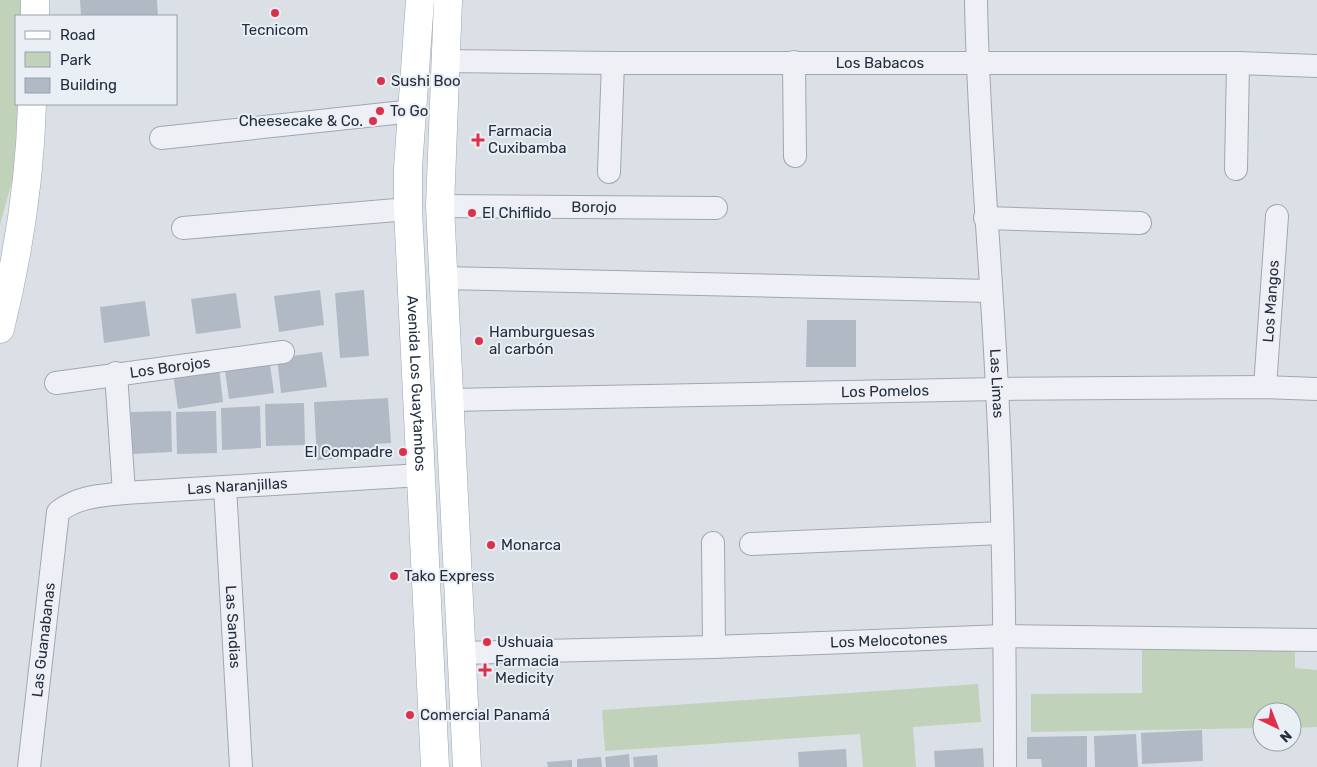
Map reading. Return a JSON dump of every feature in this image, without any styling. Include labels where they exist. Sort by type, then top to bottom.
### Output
[{"type":"main road","points":[[35,0],[35,15]]},
{"type":"main road","name":"Avenida Los Guaytambos","points":[[420,0],[408,168],[408,209],[435,767]]},
{"type":"main road","points":[[448,0],[444,60],[440,206],[451,400],[460,653],[467,767]]},
{"type":"main road","points":[[0,329],[12,282],[31,141],[32,105]]},
{"type":"street","name":"Las Limas","points":[[976,0],[977,62],[985,218],[997,389],[1005,636],[1005,767]]},
{"type":"street","name":"Los Babacos","points":[[444,60],[613,63],[1238,63],[1317,66]]},
{"type":"street","points":[[794,62],[794,156]]},
{"type":"street","points":[[609,172],[613,63]]},
{"type":"street","points":[[1236,169],[1238,63]]},
{"type":"street","points":[[161,138],[413,111]]},
{"type":"street","name":"Borojo","points":[[440,206],[716,208]]},
{"type":"street","points":[[183,228],[408,209]]},
{"type":"street","name":"Los Mangos","points":[[1265,387],[1277,216]]},
{"type":"street","points":[[985,218],[1140,223]]},
{"type":"street","points":[[444,278],[990,291]]},
{"type":"street","name":"Los Borojos","points":[[56,383],[116,373],[282,352]]},
{"type":"street","points":[[116,373],[124,493]]},
{"type":"street","name":"Los Pomelos","points":[[451,400],[997,389],[1265,387],[1317,389]]},
{"type":"street","name":"Las Naranjillas","points":[[58,512],[69,503],[84,498],[124,493],[421,475]]},
{"type":"street","name":"Las Sandias","points":[[225,488],[241,767]]},
{"type":"street","name":"Las Guanabanas","points":[[29,767],[58,512]]},
{"type":"street","points":[[752,544],[1002,533]]},
{"type":"street","points":[[713,543],[714,647]]},
{"type":"street","name":"Los Melocotones","points":[[460,653],[714,647],[1005,636],[1317,640]]},
{"type":"green space","points":[[0,0],[27,0],[27,15],[15,15],[15,105],[24,105],[24,137],[0,225]]},
{"type":"green space","points":[[1295,649],[1295,668],[1317,670],[1317,727],[1302,728],[1302,702],[1252,702],[1252,728],[1031,732],[1031,694],[1142,693],[1142,650]]},
{"type":"green space","points":[[978,684],[981,722],[913,727],[916,767],[863,767],[860,734],[605,751],[602,710]]},
{"type":"building","points":[[80,0],[157,0],[158,15],[81,15]]},
{"type":"building","points":[[320,290],[324,325],[279,332],[274,296]]},
{"type":"building","points":[[364,290],[369,356],[340,358],[335,293]]},
{"type":"building","points":[[236,293],[241,328],[196,334],[191,299]]},
{"type":"building","points":[[145,301],[150,336],[104,343],[100,307]]},
{"type":"building","points":[[807,320],[856,320],[856,367],[806,367]]},
{"type":"building","points":[[322,352],[327,387],[281,393],[277,358]]},
{"type":"building","points":[[269,358],[274,393],[229,399],[224,364]]},
{"type":"building","points":[[219,367],[223,402],[178,409],[173,373]]},
{"type":"building","points":[[388,398],[391,443],[375,444],[376,456],[317,460],[314,402]]},
{"type":"building","points":[[304,403],[305,445],[266,446],[265,404]]},
{"type":"building","points":[[260,406],[261,448],[222,450],[221,408]]},
{"type":"building","points":[[171,411],[172,452],[132,454],[131,412]]},
{"type":"building","points":[[216,411],[217,453],[177,454],[176,412]]},
{"type":"building","points":[[1202,730],[1203,761],[1142,764],[1141,733]]},
{"type":"building","points":[[1136,734],[1138,767],[1095,767],[1094,736]]},
{"type":"building","points":[[1087,736],[1087,767],[1042,767],[1041,759],[1027,759],[1027,737]]},
{"type":"building","points":[[983,748],[984,767],[935,767],[934,751]]},
{"type":"building","points":[[846,749],[847,767],[799,767],[798,752]]},
{"type":"building","points":[[629,754],[630,767],[606,767],[605,757]]},
{"type":"building","points":[[657,755],[658,767],[634,767],[633,757]]},
{"type":"building","points":[[601,757],[602,767],[577,767],[577,759]]},
{"type":"building","points":[[572,760],[572,767],[548,767],[547,762]]},
{"type":"place","name":"Tecnicom","points":[[275,13]]},
{"type":"place","name":"Sushi Boo","points":[[381,81]]},
{"type":"place","name":"To Go","points":[[380,111]]},
{"type":"place","name":"Cheesecake & Co.","points":[[373,121]]},
{"type":"place","name":"Farmacia Cuxibamba","points":[[478,140]]},
{"type":"place","name":"El Chiflido","points":[[472,213]]},
{"type":"place","name":"Hamburguesas al carbón","points":[[479,341]]},
{"type":"place","name":"El Compadre","points":[[403,452]]},
{"type":"place","name":"Monarca","points":[[491,545]]},
{"type":"place","name":"Tako Express","points":[[394,576]]},
{"type":"place","name":"Ushuaia","points":[[487,642]]},
{"type":"place","name":"Farmacia Medicity","points":[[485,670]]},
{"type":"place","name":"Comercial Panamá","points":[[410,715]]}]
